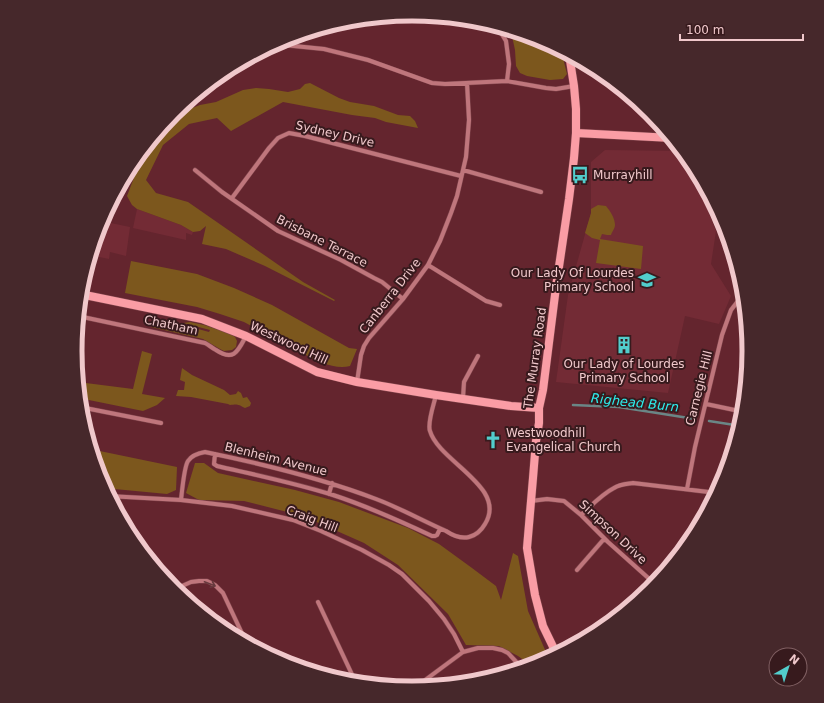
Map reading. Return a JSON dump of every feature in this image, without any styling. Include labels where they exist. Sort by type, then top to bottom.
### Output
[{"type":"street","points":[[501,33],[506,41],[509,64],[507,81]]},
{"type":"street","points":[[288,45],[324,49],[368,60],[432,83],[445,84],[507,81],[546,88],[563,88],[574,86]]},
{"type":"street","name":"The Murray Road","points":[[554,650],[543,626],[535,595],[527,548],[530,501],[539,423],[539,408],[543,390],[556,287],[570,199],[574,158],[576,109],[570,61]]},
{"type":"street","name":"Canberra Drive","points":[[357,382],[361,355],[364,346],[369,338],[403,300],[428,265],[440,241],[451,213],[457,196],[466,157],[469,120],[467,83]]},
{"type":"street","points":[[576,132],[663,137]]},
{"type":"street","name":"Sydney Drive","points":[[232,198],[269,148],[278,138],[289,133],[306,136],[461,176]]},
{"type":"street","name":"Brisbane Terrace","points":[[195,170],[222,192],[278,231],[341,260],[378,280],[403,300]]},
{"type":"street","points":[[463,170],[541,192]]},
{"type":"street","points":[[428,265],[486,301],[500,305]]},
{"type":"street","name":"Westwood Hill","points":[[86,295],[202,319],[246,336],[317,372],[357,382],[511,406],[539,408]]},
{"type":"street","name":"Carnegie Hill","points":[[687,489],[722,335],[732,310],[739,301]]},
{"type":"street","name":"Chatham","points":[[83,317],[205,343],[227,356],[236,353],[246,336]]},
{"type":"street","points":[[463,398],[464,382],[478,356]]},
{"type":"street","name":"Blenheim Avenue","points":[[181,500],[188,461],[197,453],[205,452],[332,483],[378,499],[451,535],[468,537],[481,531],[487,521],[491,512],[489,500],[483,489],[435,442],[429,430],[436,395]]},
{"type":"street","points":[[706,404],[737,411]]},
{"type":"street","points":[[87,408],[161,423]]},
{"type":"street","name":"Blenheim Avenue","points":[[215,454],[214,464],[217,466],[330,494],[396,519],[432,536],[437,535],[440,529]]},
{"type":"street","points":[[581,515],[614,488],[633,482],[710,493]]},
{"type":"street","name":"Blenheim Avenue","points":[[330,494],[332,483]]},
{"type":"street","name":"Craig Hill","points":[[115,496],[181,500],[232,506],[293,520],[321,531],[362,550],[402,574],[415,586],[444,619],[463,652]]},
{"type":"street","name":"Simpson Drive","points":[[530,501],[547,499],[564,501],[581,515],[604,539],[651,580]]},
{"type":"street","points":[[577,570],[604,539]]},
{"type":"street","points":[[180,587],[191,582],[199,581],[215,585],[223,593],[243,635]]},
{"type":"street","points":[[318,602],[353,677]]},
{"type":"street","points":[[423,681],[463,652],[478,648],[493,648],[502,650],[508,653],[518,664]]},
{"type":"shaded area","points":[[512,37],[558,55],[563,58],[567,74],[563,79],[550,80],[527,76],[520,73],[516,66]]},
{"type":"shaded area","points":[[310,83],[350,102],[374,106],[398,115],[410,116],[415,121],[418,128],[386,122],[375,118],[283,102],[231,131],[217,118],[189,124],[163,145],[146,180],[156,193],[188,202],[303,282],[335,300],[334,301],[265,266],[226,249],[202,244],[206,226],[200,231],[193,232],[181,225],[137,209],[132,205],[127,196],[138,166],[150,150],[187,110],[200,105],[216,102],[243,90],[256,88],[288,92],[300,89],[305,84]]},
{"type":"shaded area","name":"Our Lady Of Lourdes Primary School","points":[[605,150],[675,151],[698,187],[716,231],[711,264],[731,296],[719,324],[685,316],[668,393],[556,382],[568,295],[591,213],[591,162]]},
{"type":"shaded area","points":[[598,205],[606,206],[611,212],[615,222],[615,227],[611,235],[602,234],[600,239],[643,246],[641,269],[596,263],[600,240],[592,238],[585,233],[591,209]]},
{"type":"shaded area","points":[[137,209],[181,225],[193,232],[192,235],[186,233],[186,240],[133,228]]},
{"type":"shaded area","points":[[108,222],[130,227],[126,256],[110,252],[109,259],[96,256]]},
{"type":"shaded area","points":[[131,261],[197,274],[272,305],[349,348],[357,349],[350,366],[338,367],[320,362],[244,322],[220,314],[197,307],[125,293]]},
{"type":"shaded area","points":[[154,321],[191,327],[209,332],[210,330],[183,323],[190,322],[204,325],[229,333],[235,337],[237,341],[236,347],[232,350],[224,351],[203,339],[151,327],[151,323]]},
{"type":"shaded area","points":[[142,351],[152,354],[142,394],[165,398],[157,405],[143,411],[85,399],[83,383],[133,389]]},
{"type":"shaded area","points":[[182,368],[192,375],[224,390],[230,395],[236,394],[238,391],[241,393],[243,398],[247,397],[251,403],[250,406],[245,408],[238,405],[176,396],[178,390],[184,390],[185,382],[180,380]]},
{"type":"shaded area","points":[[97,450],[177,467],[176,490],[167,494],[112,489]]},
{"type":"shaded area","points":[[195,463],[204,463],[218,473],[295,490],[339,502],[408,528],[439,544],[496,586],[501,600],[513,553],[518,556],[528,611],[546,653],[526,661],[499,646],[466,645],[448,614],[398,565],[364,543],[303,516],[244,501],[199,500],[186,493]]},
{"type":"waterway","name":"Righead Burn","points":[[573,405],[619,407],[695,419]]},
{"type":"waterway","name":"Righead Burn","points":[[709,421],[734,425]]},
{"type":"place","name":"Murrayhill","points":[[580,175]]},
{"type":"place","name":"Our Lady Of Lourdes Primary School","points":[[647,280]]},
{"type":"place","name":"Our Lady of Lourdes Primary School","points":[[624,345]]},
{"type":"place","name":"Westwoodhill Evangelical Church","points":[[493,440]]}]
